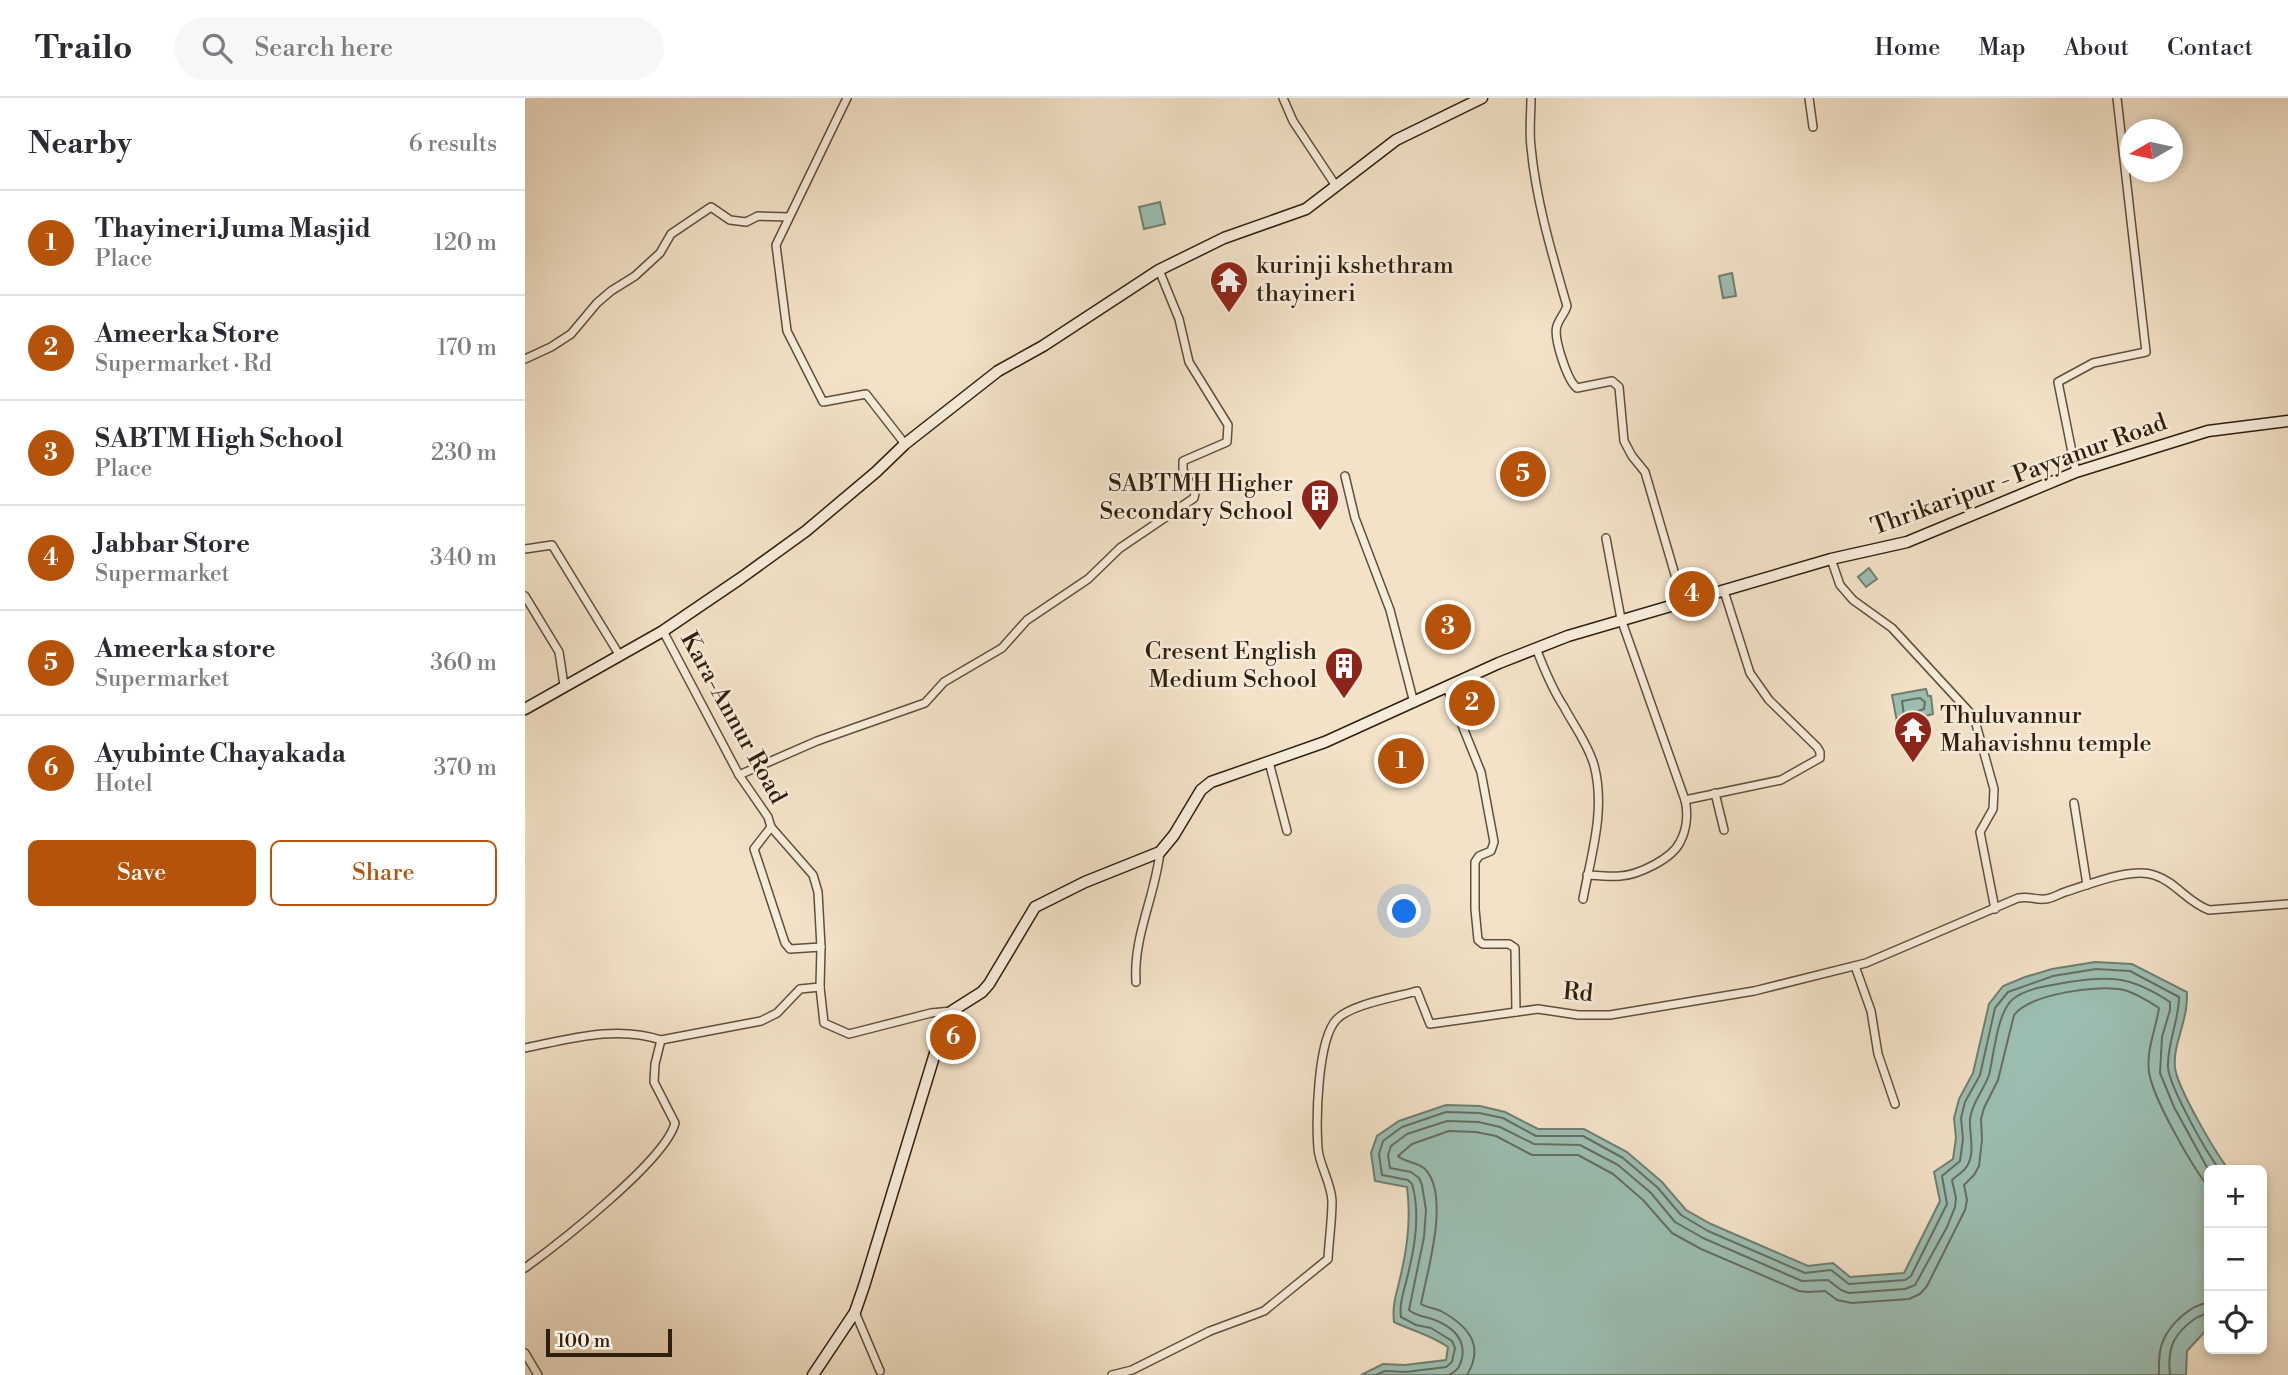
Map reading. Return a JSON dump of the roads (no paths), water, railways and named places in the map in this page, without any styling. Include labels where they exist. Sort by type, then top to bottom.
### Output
[{"type":"main road","points":[[525,709],[663,631],[806,531],[905,444],[998,371],[1043,346],[1159,270],[1224,239],[1306,209],[1396,140],[1482,98]]},
{"type":"main road","name":"Thrikaripur - Payyanur Road","points":[[1160,852],[1174,835],[1201,790],[1211,782],[1325,742],[1537,648],[1621,619],[1831,559],[1907,542],[2077,472],[2208,431],[2288,421]]},
{"type":"main road","points":[[813,1375],[855,1312],[943,1027],[952,1011],[982,992],[989,984],[1035,907],[1085,882],[1160,852]]},
{"type":"street","points":[[847,98],[776,245],[787,331],[823,402],[866,394],[905,444]]},
{"type":"street","points":[[1283,98],[1293,121],[1336,186]]},
{"type":"street","points":[[1531,98],[1530,146],[1538,193],[1567,306],[1556,332],[1566,373],[1577,388],[1612,381],[1619,387],[1624,441],[1645,472],[1683,602]]},
{"type":"street","points":[[1809,98],[1813,127]]},
{"type":"street","points":[[2077,472],[2058,382],[2093,363],[2146,352],[2117,98]]},
{"type":"street","points":[[525,359],[551,348],[571,334],[597,303],[635,276],[660,253],[671,234],[711,207],[730,220],[746,222],[758,216],[789,216]]},
{"type":"street","points":[[739,775],[817,741],[925,703],[944,682],[1002,648],[1027,620],[1088,579],[1121,548],[1194,498],[1195,493],[1183,470],[1183,461],[1227,442],[1228,425],[1189,362],[1179,319],[1159,270]]},
{"type":"street","points":[[1345,476],[1355,518],[1390,610],[1414,704]]},
{"type":"street","points":[[1587,875],[1633,874],[1659,861],[1680,844],[1688,814],[1621,619],[1606,538]]},
{"type":"street","points":[[525,549],[552,545],[620,656]]},
{"type":"street","points":[[1831,559],[1840,585],[1892,628],[1973,717],[1994,789],[1993,809],[1980,832],[1995,909]]},
{"type":"street","points":[[1685,800],[1781,780],[1820,758],[1821,752],[1769,700],[1750,673],[1724,591]]},
{"type":"street","points":[[525,596],[559,652],[564,685]]},
{"type":"street","name":"Kara-Annur Road","points":[[663,631],[739,775],[768,817],[771,827],[754,849],[785,943],[790,949],[821,947]]},
{"type":"street","points":[[1537,648],[1543,668],[1593,764],[1597,787],[1596,841],[1583,899]]},
{"type":"street","points":[[1447,688],[1481,772],[1494,842],[1491,851],[1479,856],[1475,862],[1478,940],[1483,944],[1509,944],[1515,948],[1516,1012]]},
{"type":"street","points":[[1269,762],[1287,831]]},
{"type":"street","points":[[1715,793],[1724,830]]},
{"type":"street","points":[[2074,803],[2087,885]]},
{"type":"street","points":[[771,827],[813,875],[818,892],[820,987],[824,1023],[849,1034],[931,1013],[952,1011]]},
{"type":"street","points":[[1136,982],[1135,962],[1139,938],[1153,891],[1160,852]]},
{"type":"street","name":"Rd","points":[[1112,1375],[1132,1370],[1210,1331],[1264,1311],[1328,1259],[1332,1199],[1318,1152],[1318,1088],[1327,1041],[1337,1019],[1352,1010],[1417,991],[1430,1024],[1538,1009],[1578,1015],[1610,1015],[1754,991],[1856,966],[2018,898],[2030,896],[2044,900],[2087,885],[2140,873],[2155,875],[2174,886],[2187,899],[2209,910],[2288,904]]},
{"type":"street","points":[[1856,966],[1871,1012],[1878,1054],[1895,1104]]},
{"type":"street","points":[[525,1048],[557,1040],[626,1032],[661,1040],[761,1021],[778,1013],[800,989],[820,987]]},
{"type":"street","points":[[525,1268],[597,1211],[626,1184],[673,1132],[675,1123],[654,1082],[661,1040]]},
{"type":"street","points":[[855,1312],[880,1371]]},
{"type":"street","points":[[525,1353],[538,1375]]},
{"type":"water","points":[[1160,202],[1165,224],[1144,229],[1139,207]]},
{"type":"water","points":[[1732,273],[1736,296],[1723,298],[1719,276]]},
{"type":"water","points":[[1869,568],[1877,579],[1866,587],[1858,577]]},
{"type":"water","points":[[1926,689],[1928,696],[1931,696],[1933,714],[1918,718],[1918,723],[1902,725],[1897,722],[1892,695]]},
{"type":"water","points":[[2095,962],[2132,964],[2187,992],[2186,1011],[2175,1054],[2175,1068],[2190,1105],[2226,1165],[2204,1165],[2204,1332],[2187,1351],[2186,1375],[1361,1375],[1383,1364],[1405,1365],[1446,1360],[1448,1347],[1394,1322],[1394,1303],[1408,1231],[1407,1187],[1375,1181],[1371,1153],[1377,1136],[1399,1121],[1446,1105],[1480,1106],[1505,1112],[1538,1129],[1584,1129],[1627,1152],[1662,1182],[1686,1210],[1711,1224],[1808,1266],[1833,1263],[1850,1277],[1904,1273],[1940,1201],[1934,1172],[1953,1159],[1956,1138],[1954,1118],[1959,1099],[1973,1073],[1989,1004],[2003,986],[2052,969]]},
{"type":"place","name":"kurinji kshethram thayineri","points":[[1229,314]]},
{"type":"place","name":"Ameerka store","points":[[1523,474]]},
{"type":"place","name":"SABTMH Higher Secondary School","points":[[1320,532]]},
{"type":"place","name":"Jabbar Store","points":[[1692,594]]},
{"type":"place","name":"SABTM High School","points":[[1448,627]]},
{"type":"place","name":"Cresent English Medium School","points":[[1344,700]]},
{"type":"place","name":"Ameerka Store","points":[[1472,703]]},
{"type":"place","name":"Thayineri Juma Masjid","points":[[1401,761]]},
{"type":"place","name":"Thuluvannur Mahavishnu temple","points":[[1913,764]]},
{"type":"place","name":"Ayubinte Chayakada","points":[[953,1037]]}]
